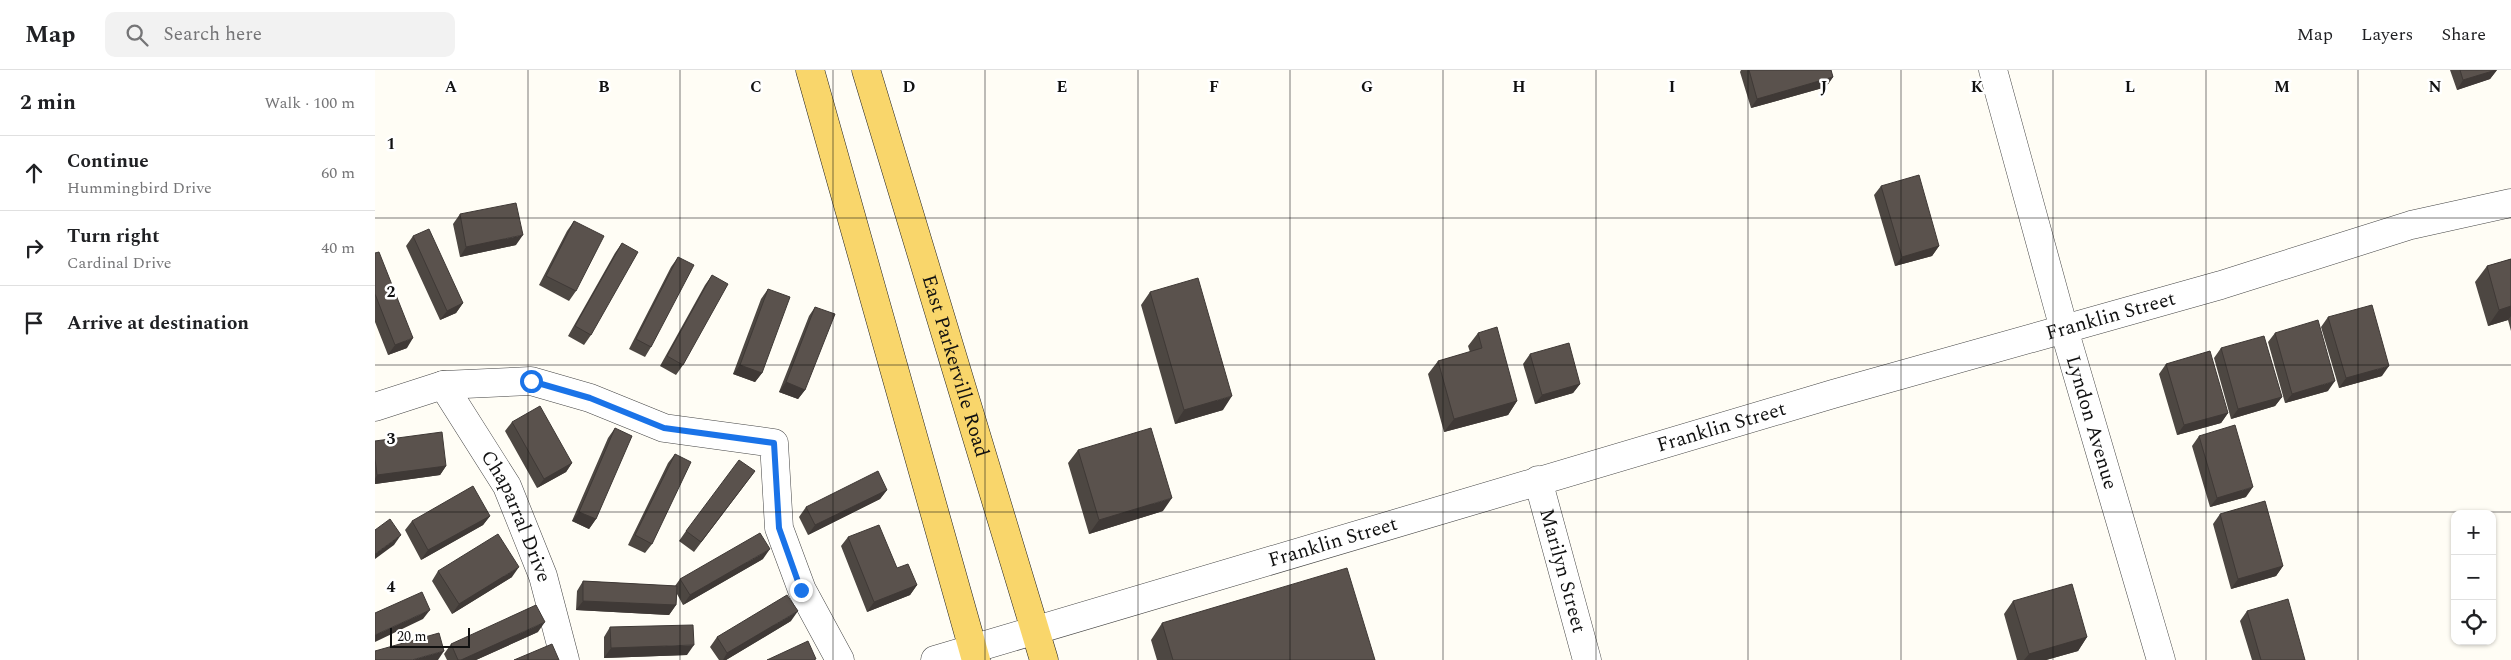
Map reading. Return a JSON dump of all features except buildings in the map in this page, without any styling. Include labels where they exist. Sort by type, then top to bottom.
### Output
[{"type":"main road","points":[[810,70],[974,655]]},
{"type":"main road","name":"East Parkerville Road","points":[[866,70],[1044,660]]},
{"type":"street","name":"Lyndon Avenue","points":[[1993,70],[2065,329],[2161,660]]},
{"type":"street","name":"Franklin Street","points":[[935,660],[974,655],[1035,631],[1538,480],[1833,394],[2221,285],[2411,225],[2511,202]]},
{"type":"street","points":[[375,407],[443,385],[531,381],[590,398],[664,428],[774,443],[779,528],[801,590],[839,660]]},
{"type":"street","name":"Chaparral Drive","points":[[443,385],[507,486],[543,576],[565,660]]},
{"type":"street","name":"Marilyn Street","points":[[1538,480],[1587,660]]},
{"type":"route","points":[[531,381],[590,398],[664,428],[774,443],[779,528],[801,590]]}]
